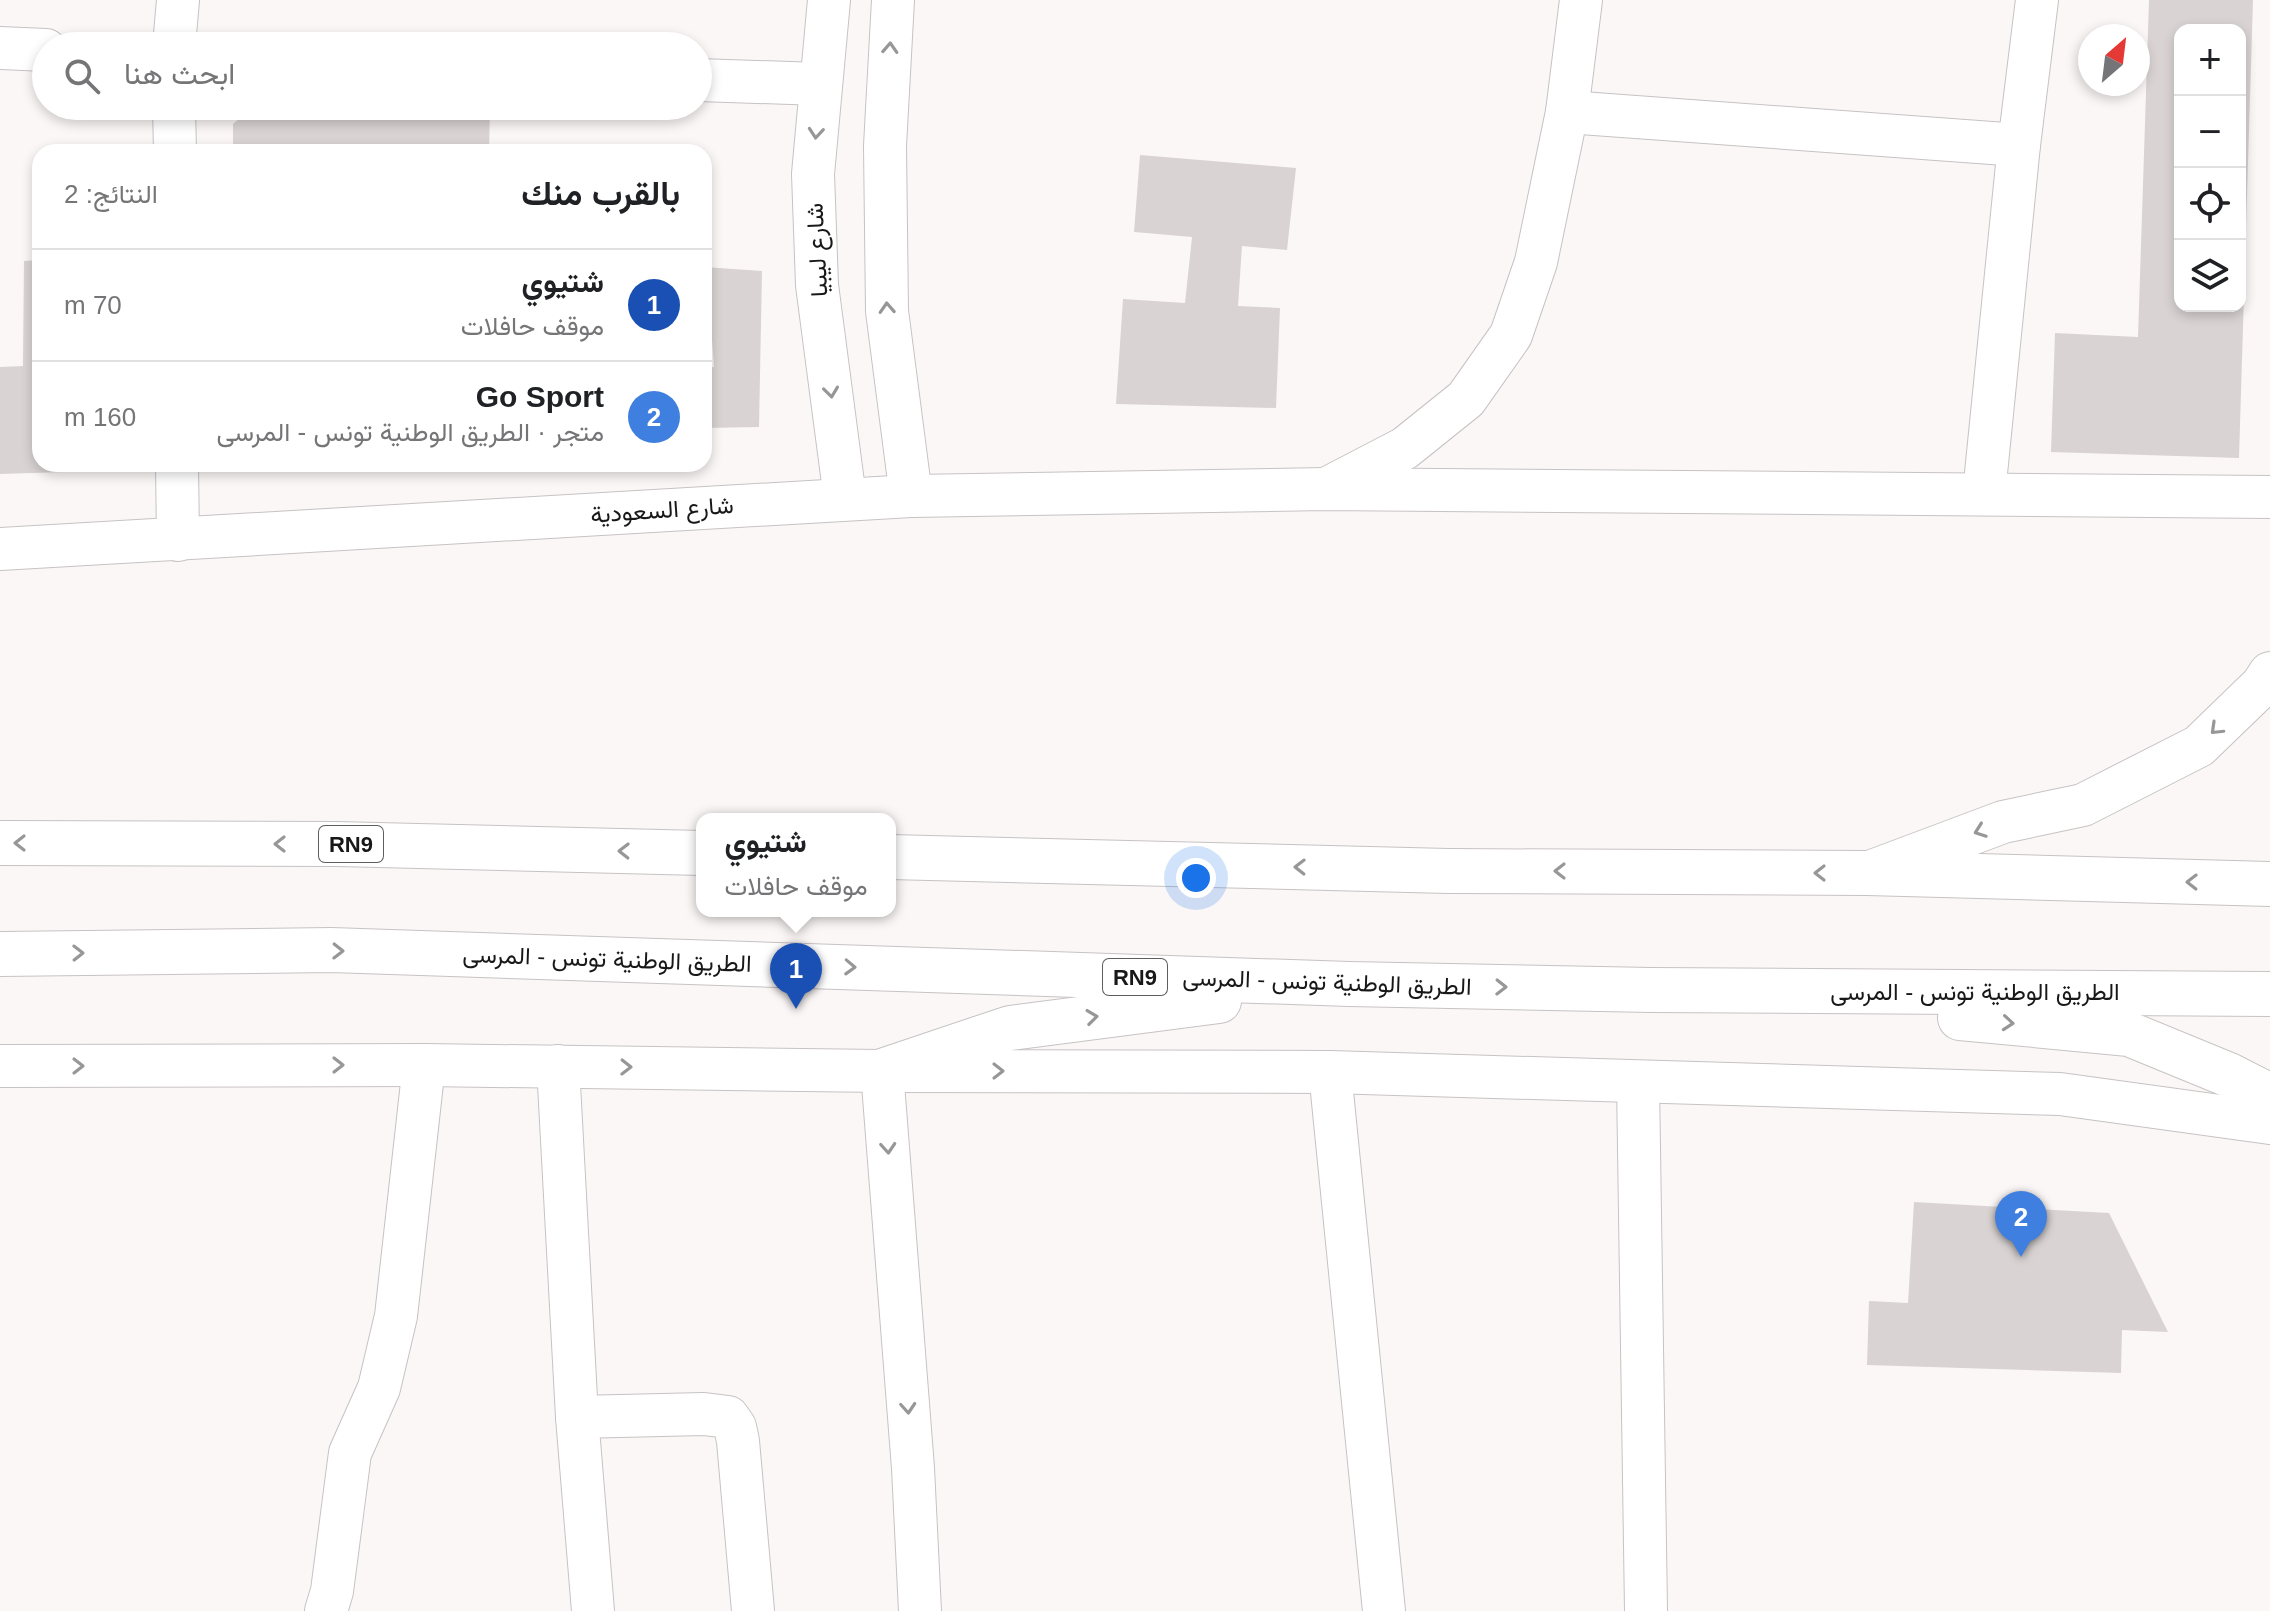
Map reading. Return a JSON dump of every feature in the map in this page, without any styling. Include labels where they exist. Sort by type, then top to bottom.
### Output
[{"type":"highway","name":"RN9","points":[[0,843],[337,844],[696,853]]},
{"type":"highway","points":[[896,857],[1448,871],[1867,873],[2270,884]]},
{"type":"highway","name":"الطريق الوطنية تونس - المرسى","points":[[0,954],[331,950],[1349,984],[1651,990],[2270,994]]},
{"type":"highway","points":[[882,1071],[1010,1028],[1349,984]]},
{"type":"highway","points":[[1651,990],[2129,1034],[2229,1075],[2270,1096]]},
{"type":"street","points":[[175,32],[178,0]]},
{"type":"street","name":"شارع ليبيا","points":[[829,0],[813,174],[817,285],[845,498]]},
{"type":"street","points":[[893,0],[885,146],[887,311],[911,496]]},
{"type":"street","points":[[1325,489],[1405,448],[1466,399],[1511,335],[1536,262],[1567,112],[1581,0]]},
{"type":"street","points":[[1984,493],[2037,0]]},
{"type":"street","points":[[0,48],[32,49]]},
{"type":"street","points":[[712,80],[820,84]]},
{"type":"street","points":[[1567,112],[2019,145]]},
{"type":"street","points":[[174,120],[175,144]]},
{"type":"street","points":[[177,472],[178,540]]},
{"type":"street","name":"شارع السعودية","points":[[0,549],[911,496],[1325,489],[2270,497]]},
{"type":"street","points":[[1867,873],[2003,822],[2083,805],[2138,779],[2199,746],[2262,685],[2270,673]]},
{"type":"street","points":[[0,1066],[424,1065],[882,1071],[1330,1072],[2060,1094],[2270,1123]]},
{"type":"street","points":[[329,1601],[350,1453],[379,1388],[396,1316],[424,1065]]},
{"type":"street","points":[[558,1066],[577,1417],[593,1611]]},
{"type":"street","points":[[882,1071],[913,1468],[920,1611]]},
{"type":"street","points":[[1330,1072],[1384,1611]]},
{"type":"street","points":[[1638,1082],[1646,1611]]},
{"type":"street","points":[[577,1417],[704,1414],[728,1417],[735,1427],[738,1441],[753,1611]]},
{"type":"building","points":[[2149,0],[2253,0],[2246,229],[2246,24],[2174,24],[2174,312],[2243,312],[2239,458],[2051,452],[2055,333],[2138,337],[2146,96],[2150,96]]},
{"type":"building","points":[[238,120],[490,120],[489,144],[233,144],[233,124]]},
{"type":"building","points":[[1140,155],[1296,168],[1287,250],[1242,246],[1238,306],[1280,308],[1276,408],[1116,404],[1123,299],[1185,303],[1192,237],[1134,232]]},
{"type":"building","points":[[32,260],[32,472],[65,472],[0,474],[0,367],[23,366],[24,261]]},
{"type":"building","points":[[712,268],[762,271],[759,427],[712,428]]},
{"type":"building","points":[[1914,1202],[2109,1213],[2168,1332],[2122,1330],[2121,1373],[1867,1365],[1869,1301],[1908,1303]]},
{"type":"place","name":"شتيوي","points":[[796,1009]]},
{"type":"place","name":"Go Sport","points":[[2021,1257]]}]
